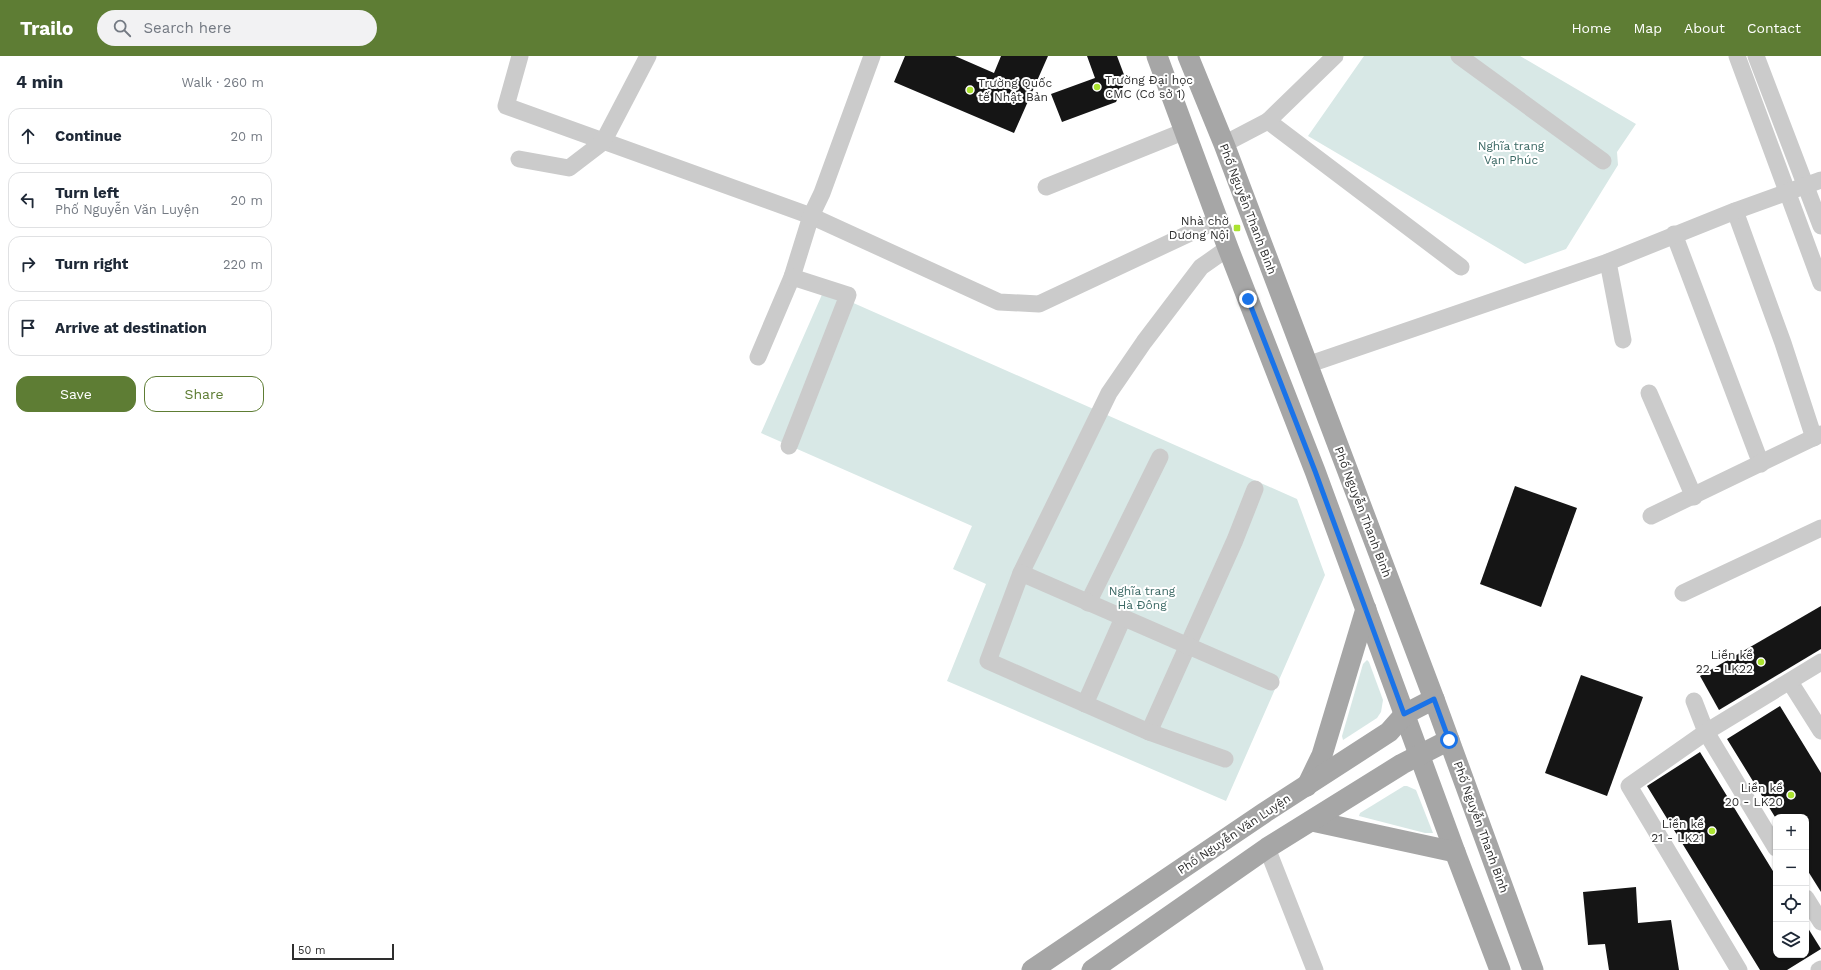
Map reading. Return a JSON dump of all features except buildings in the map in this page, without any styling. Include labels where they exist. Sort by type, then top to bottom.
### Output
[{"type":"main road","points":[[1158,56],[1228,248],[1263,335],[1500,970]]},
{"type":"main road","name":"Phố Nguyễn Thanh Bình","points":[[1188,56],[1224,144],[1434,699],[1533,970]]},
{"type":"main road","points":[[1306,786],[1322,754],[1366,609]]},
{"type":"main road","name":"Phố Nguyễn Văn Luyện","points":[[1032,970],[1389,732],[1404,714],[1434,699]]},
{"type":"main road","points":[[1092,970],[1267,848],[1419,755],[1449,740]]},
{"type":"main road","points":[[1312,820],[1455,852]]},
{"type":"street","points":[[520,56],[506,106],[811,216],[1000,302],[1039,304],[1218,220]]},
{"type":"street","points":[[519,159],[569,168],[603,142],[648,56]]},
{"type":"street","points":[[1224,144],[1268,121],[1335,56]]},
{"type":"street","points":[[1459,56],[1603,161]]},
{"type":"street","points":[[1736,56],[1821,283]]},
{"type":"street","points":[[1756,56],[1814,183],[1821,226]]},
{"type":"street","points":[[758,357],[792,277],[811,216],[822,193],[870,57]]},
{"type":"street","points":[[1268,121],[1462,267]]},
{"type":"street","points":[[1046,187],[1185,131]]},
{"type":"street","points":[[1307,365],[1608,262],[1674,234],[1814,183]]},
{"type":"street","points":[[1651,516],[1694,497],[1817,436],[1735,211]]},
{"type":"street","points":[[1674,234],[1761,464]]},
{"type":"street","points":[[1225,759],[1149,732],[988,661],[1021,574],[1109,393],[1144,342],[1201,268],[1228,248]]},
{"type":"street","points":[[1608,262],[1623,340]]},
{"type":"street","points":[[789,446],[848,295],[792,277]]},
{"type":"street","points":[[1648,393],[1694,497]]},
{"type":"street","points":[[1088,603],[1160,457]]},
{"type":"street","points":[[1149,732],[1235,540],[1255,489]]},
{"type":"street","points":[[1683,593],[1821,528]]},
{"type":"street","points":[[1021,574],[1271,682]]},
{"type":"street","points":[[1085,704],[1123,618]]},
{"type":"street","points":[[1739,970],[1629,786],[1706,732],[1821,662]]},
{"type":"street","points":[[1790,682],[1821,731]]},
{"type":"street","points":[[1694,701],[1706,732],[1773,843]]},
{"type":"street","points":[[1267,848],[1315,970]]},
{"type":"street","points":[[1809,903],[1821,922]]},
{"type":"green space","name":"Nghĩa trang Vạn Phúc","points":[[1364,56],[1520,56],[1636,124],[1617,152],[1618,165],[1566,249],[1525,264],[1308,136]]},
{"type":"green space","name":"Nghĩa trang Hà Đông","points":[[824,290],[1297,499],[1325,575],[1226,801],[947,681],[986,584],[953,569],[972,526],[761,433]]},
{"type":"green space","points":[[1367,660],[1383,700],[1381,712],[1377,718],[1343,740],[1342,736],[1363,664]]},
{"type":"green space","points":[[1404,786],[1416,790],[1433,833],[1425,833],[1359,816],[1360,813]]},
{"type":"place","name":"Trường Đại học CMC (Cơ sở 1)","points":[[1097,87]]},
{"type":"place","name":"Trường Quốc tế Nhật Bản","points":[[970,90]]},
{"type":"place","name":"Nhà chờ Dương Nội","points":[[1237,228]]},
{"type":"place","name":"Liền kề 22 - LK22","points":[[1761,662]]},
{"type":"place","name":"Liền kề 20 - LK20","points":[[1791,795]]},
{"type":"place","name":"Liền kề 21 - LK21","points":[[1712,831]]},
{"type":"route","points":[[1248,299],[1315,471],[1404,714],[1434,699],[1449,740]]}]
